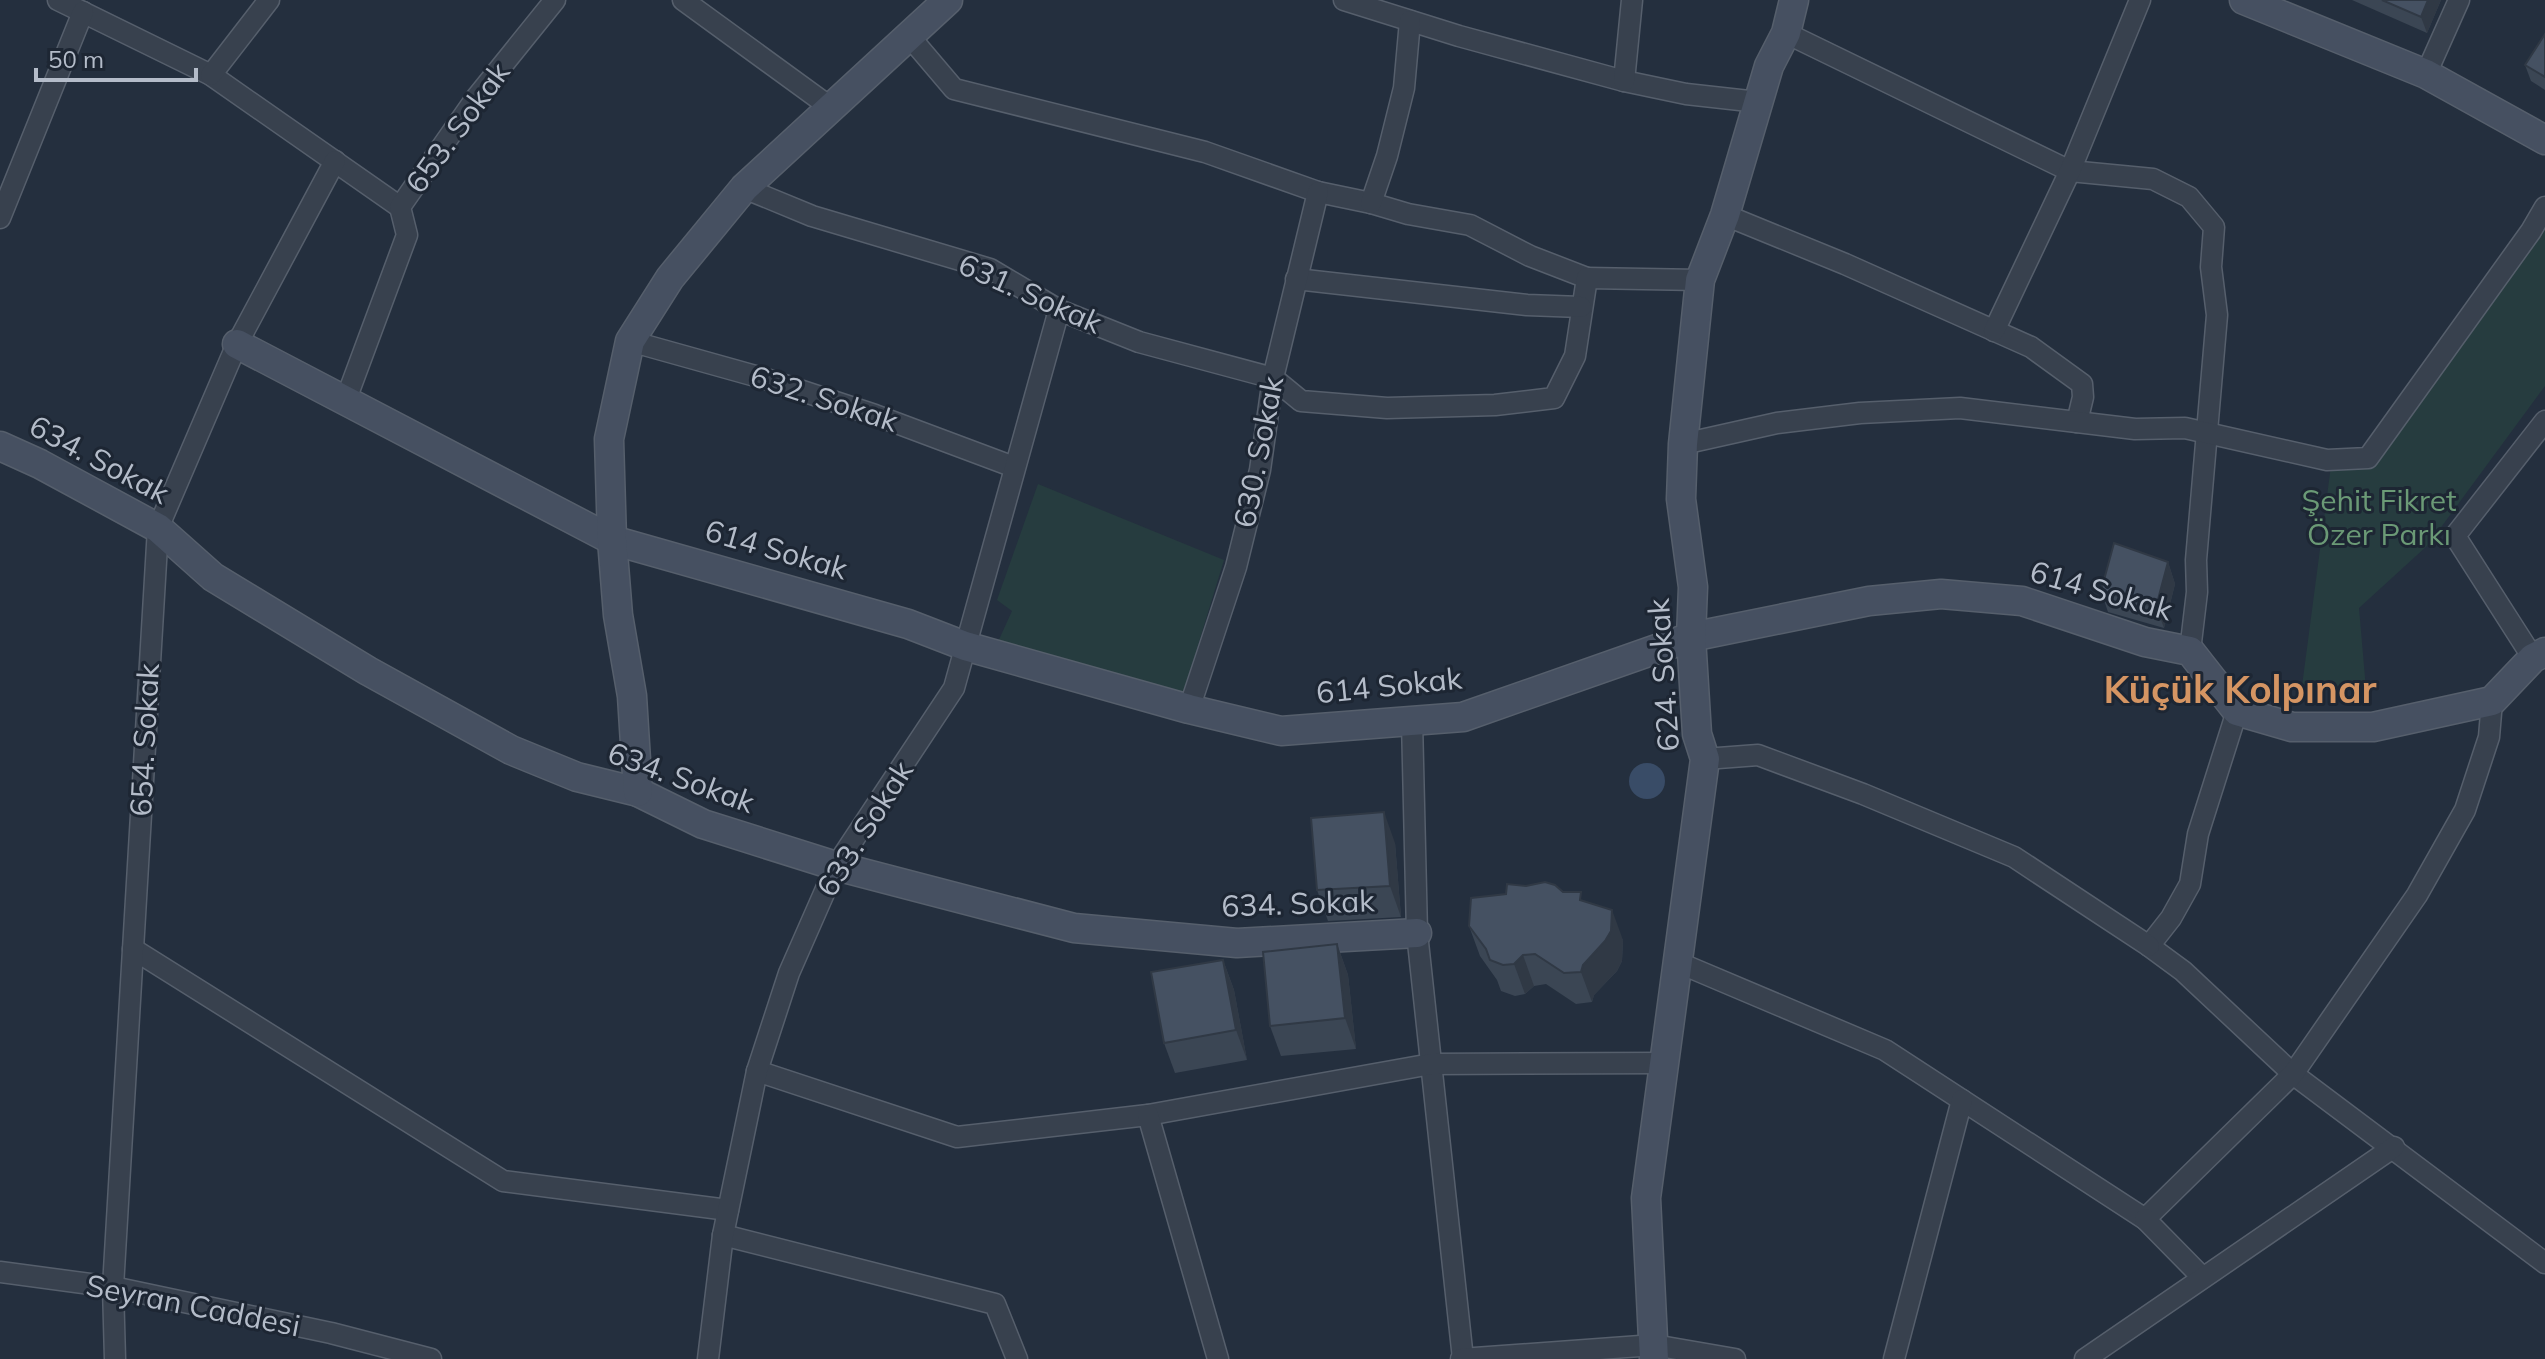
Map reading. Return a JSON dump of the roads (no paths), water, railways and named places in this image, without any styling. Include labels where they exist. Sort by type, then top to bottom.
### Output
[{"type":"street","points":[[58,0],[211,75],[400,207]]},
{"type":"street","points":[[211,75],[269,0]]},
{"type":"street","name":"653. Sokak","points":[[345,402],[407,235],[400,207],[476,98],[555,0]]},
{"type":"street","points":[[683,0],[830,107]]},
{"type":"street","points":[[638,792],[632,696],[618,615],[609,439],[630,341],[670,278],[744,188],[948,0]]},
{"type":"street","points":[[1344,0],[1624,81],[1686,94],[1758,102]]},
{"type":"street","points":[[1624,81],[1632,0]]},
{"type":"street","name":"624. Sokak","points":[[1654,1352],[1646,1198],[1705,759],[1697,734],[1691,637],[1693,587],[1681,499],[1683,444],[1700,280],[1725,215],[1769,66],[1786,33],[1794,0]]},
{"type":"street","points":[[1994,331],[2070,171],[2140,0]]},
{"type":"street","points":[[2244,0],[2426,74],[2545,140]]},
{"type":"street","points":[[2426,74],[2459,0]]},
{"type":"street","points":[[0,218],[83,12]]},
{"type":"street","points":[[1371,203],[1387,156],[1404,88],[1410,21]]},
{"type":"street","points":[[1786,33],[2070,171],[2153,179],[2189,197],[2214,227],[2211,267],[2217,315],[2190,651]]},
{"type":"street","points":[[909,36],[954,89],[1205,152],[1318,192],[1408,214],[1470,225],[1530,256],[1587,278],[1700,280]]},
{"type":"street","name":"654. Sokak","points":[[115,1359],[113,1287],[158,528],[237,344],[335,161]]},
{"type":"street","name":"631. Sokak","points":[[744,188],[812,216],[990,269],[1059,310],[1139,342],[1273,378]]},
{"type":"street","name":"630. Sokak","points":[[1189,709],[1236,567],[1260,470],[1273,378],[1318,192]]},
{"type":"street","points":[[1683,444],[1777,423],[1860,413],[1960,408],[2135,429],[2185,428],[2327,460],[2368,458],[2545,207]]},
{"type":"street","points":[[1725,215],[1845,264],[2031,347],[2082,384],[2083,397],[2077,422]]},
{"type":"street","points":[[1273,378],[1301,401],[1387,408],[1495,405],[1554,398],[1575,356],[1587,278]]},
{"type":"street","points":[[1296,279],[1527,305],[1581,307]]},
{"type":"street","name":"633. Sokak","points":[[708,1359],[723,1235],[757,1071],[789,973],[836,866],[954,688],[1059,310]]},
{"type":"street","name":"632. Sokak","points":[[630,341],[780,383],[1014,467]]},
{"type":"street","name":"614 Sokak","points":[[237,344],[612,540],[908,624],[965,646],[1189,709],[1281,731],[1463,717],[1691,637],[1869,601],[1941,594],[2022,601],[2145,642],[2190,651],[2237,711]]},
{"type":"street","points":[[2149,946],[2171,918],[2190,884],[2190,866],[2198,834],[2237,711],[2292,727],[2373,727],[2492,701],[2539,655],[2455,536],[2545,421]]},
{"type":"street","name":"634. Sokak","points":[[0,446],[40,464],[158,528],[213,577],[368,671],[511,750],[577,777],[638,792],[703,824],[836,866],[1074,928],[1237,943],[1417,933]]},
{"type":"street","points":[[2145,1219],[2293,1074],[2417,895],[2465,810],[2489,737],[2492,701]]},
{"type":"street","points":[[1412,721],[1417,933],[1462,1359],[1654,1352],[1735,1359]]},
{"type":"street","points":[[1705,759],[1758,755],[1863,794],[2014,857],[2183,971],[2293,1074],[2545,1263]]},
{"type":"street","points":[[133,949],[503,1181],[728,1210]]},
{"type":"street","points":[[1677,962],[1885,1050],[2145,1219],[2202,1277]]},
{"type":"street","points":[[757,1071],[957,1137],[1148,1115],[1431,1064],[1664,1063]]},
{"type":"street","points":[[1894,1359],[1962,1100]]},
{"type":"street","points":[[1148,1115],[1218,1359]]},
{"type":"street","points":[[2085,1359],[2394,1147]]},
{"type":"street","points":[[723,1235],[995,1304],[1017,1359]]},
{"type":"street","name":"Seyran Caddesi","points":[[0,1272],[113,1287],[331,1333],[431,1359]]},
{"type":"water","points":[[1647,763],[1660,768],[1665,781],[1660,794],[1647,799],[1634,794],[1629,781],[1634,768]]},
{"type":"district","name":"Küçük Kolpınar","points":[[2240,690]]},
{"type":"park label","name":"Şehit Fikret Özer Parkı","points":[[2379,518]]}]
